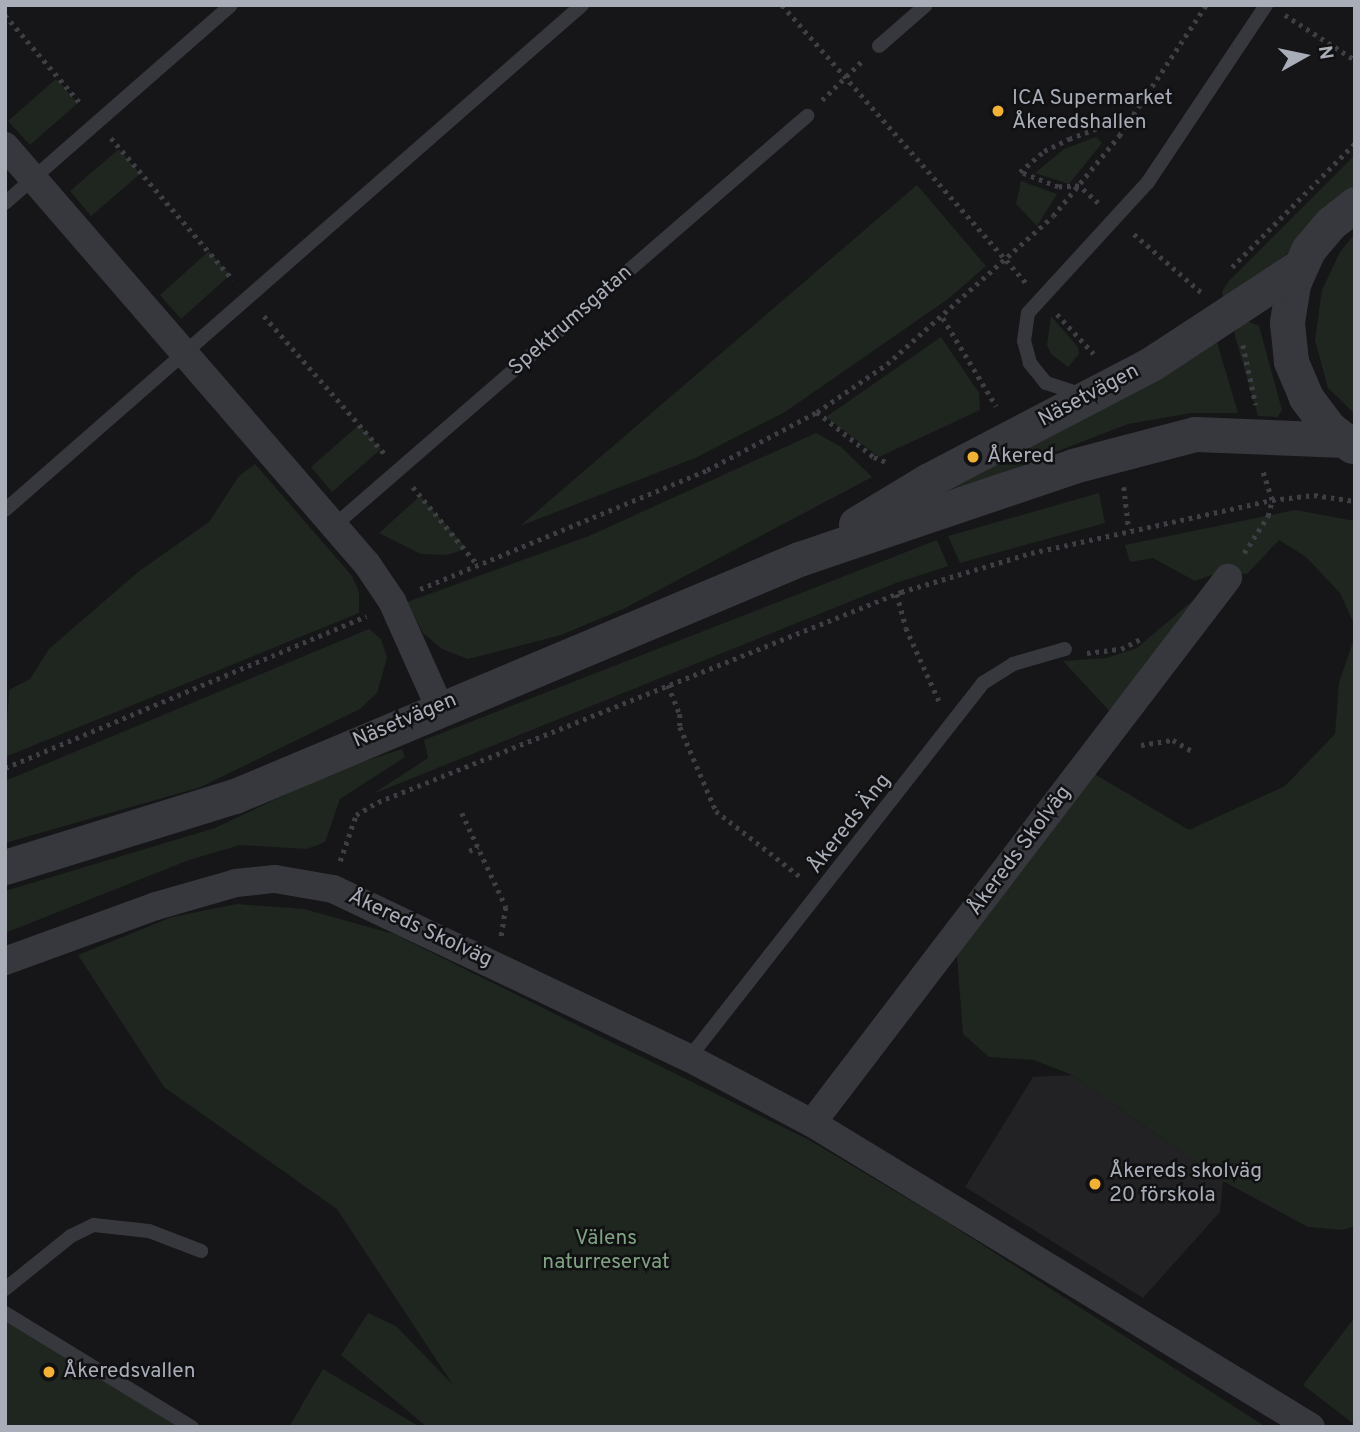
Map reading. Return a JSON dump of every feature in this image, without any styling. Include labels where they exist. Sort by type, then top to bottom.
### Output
[{"type":"street","points":[[5,146],[335,525],[392,601],[439,706]]},
{"type":"street","name":"Näsetvägen","points":[[1352,446],[1316,413],[1292,361],[1288,312],[1300,266],[1319,236],[1355,204]]},
{"type":"street","name":"Näsetvägen","points":[[799,559],[929,480],[1151,364],[1300,266]]},
{"type":"street","name":"Näsetvägen","points":[[5,867],[235,796],[439,706],[799,559],[1145,444],[1195,434],[1352,446]]},
{"type":"street","name":"Åkereds Skolväg","points":[[812,1123],[1228,578]]},
{"type":"street","name":"Åkereds Skolväg","points":[[5,961],[156,906],[236,883],[275,879],[333,889],[689,1058],[812,1123],[1311,1427]]},
{"type":"lane","points":[[5,203],[231,5]]},
{"type":"lane","points":[[5,510],[582,5]]},
{"type":"lane","points":[[879,46],[926,5]]},
{"type":"lane","points":[[1098,391],[1079,394],[1046,383],[1026,351],[1028,313],[1118,220],[1155,172],[1266,5]]},
{"type":"lane","name":"Spektrumsgatan","points":[[335,525],[807,116]]},
{"type":"lane","name":"Åkereds Äng","points":[[689,1058],[822,894],[995,672],[1065,649]]},
{"type":"lane","points":[[5,1289],[71,1236],[94,1225],[149,1231],[201,1251]]},
{"type":"lane","points":[[5,1313],[192,1427]]},
{"type":"path","points":[[782,5],[1006,262]]},
{"type":"path","points":[[5,768],[351,625],[392,601],[707,470],[817,412],[943,318],[1006,262],[1079,186],[1127,124],[1206,5]]},
{"type":"path","points":[[1280,12],[1355,60]]},
{"type":"path","points":[[807,116],[879,46]]},
{"type":"path","points":[[1079,186],[1039,183],[1020,172],[1044,151],[1069,139],[1111,123],[1127,124]]},
{"type":"path","points":[[1226,272],[1355,143]]},
{"type":"path","points":[[1190,300],[1210,286]]},
{"type":"path","points":[[943,318],[997,408],[1005,413]]},
{"type":"path","points":[[986,414],[1046,383],[1106,347]]},
{"type":"path","points":[[817,412],[874,457],[897,463]]},
{"type":"path","points":[[1124,487],[1129,530]]},
{"type":"path","points":[[333,889],[346,832],[356,815],[378,802],[897,594],[1031,553],[1272,500],[1314,495],[1355,501]]},
{"type":"path","points":[[1228,578],[1268,516],[1272,500]]},
{"type":"path","points":[[897,594],[906,628],[941,706],[957,721]]},
{"type":"path","points":[[1065,649],[1095,655],[1121,649],[1149,634]]},
{"type":"path","points":[[668,685],[681,714],[680,727],[716,811],[822,894]]},
{"type":"path","points":[[1112,731],[1130,745],[1165,739],[1192,751]]},
{"type":"path","points":[[462,813],[506,906],[508,921],[493,963]]},
{"type":"path","points":[[469,851],[478,847]]},
{"type":"shaded area","name":"Åkereds skolväg 20 förskola","points":[[1072,1075],[1223,1181],[1220,1212],[1143,1298],[965,1187],[1033,1077]]},
{"type":"green space","points":[[56,79],[78,103],[30,145],[8,121]]},
{"type":"green space","points":[[1096,137],[1102,143],[1069,184],[1035,173],[1064,149]]},
{"type":"green space","points":[[119,149],[140,174],[91,216],[70,191]]},
{"type":"green space","points":[[1355,155],[1355,185],[1296,247],[1224,303],[1222,291],[1229,281]]},
{"type":"green space","points":[[1021,181],[1057,194],[1037,226],[1016,204]]},
{"type":"green space","points":[[917,185],[986,266],[948,299],[785,412],[695,458],[520,526]]},
{"type":"green space","points":[[1355,234],[1355,414],[1328,388],[1315,340],[1322,290],[1340,252]]},
{"type":"green space","points":[[209,251],[230,275],[181,319],[160,295]]},
{"type":"green space","points":[[1051,316],[1078,347],[1079,354],[1068,367],[1051,354],[1047,345]]},
{"type":"green space","points":[[1247,321],[1259,326],[1282,410],[1278,417],[1258,416],[1234,332]]},
{"type":"green space","points":[[941,337],[979,393],[980,410],[879,457],[826,417]]},
{"type":"green space","points":[[1216,339],[1238,413],[1191,413],[1128,424],[929,501],[929,491]]},
{"type":"green space","points":[[359,425],[381,449],[332,492],[311,467]]},
{"type":"green space","points":[[816,433],[841,447],[872,477],[623,609],[561,635],[468,659],[442,649],[423,633],[407,602],[589,536]]},
{"type":"green space","points":[[255,464],[352,576],[359,592],[359,613],[5,757],[9,690],[30,679],[49,649],[138,572],[209,522],[239,476]]},
{"type":"green space","points":[[1099,493],[1105,523],[960,563],[948,536]]},
{"type":"green space","points":[[420,496],[465,549],[447,555],[421,554],[379,533]]},
{"type":"green space","points":[[1295,510],[1355,521],[1355,626],[1340,593],[1306,557],[1279,540],[1247,574],[1220,572],[1195,581],[1153,558],[1130,562],[1125,545]]},
{"type":"green space","points":[[937,540],[948,566],[896,583],[373,794],[428,758],[424,740]]},
{"type":"green space","points":[[1197,597],[1114,716],[1063,661],[1107,658],[1137,648]]},
{"type":"green space","points":[[369,629],[381,639],[387,658],[377,693],[360,709],[201,787],[5,843],[5,781]]},
{"type":"green space","points":[[1355,636],[1355,1226],[1343,1230],[1308,1227],[1223,1181],[1072,1075],[1034,1060],[989,1057],[963,1034],[957,956],[1091,772],[1189,830],[1285,786],[1335,734],[1339,683]]},
{"type":"green space","points":[[402,749],[405,757],[340,799],[325,842],[307,849],[240,845],[189,860],[5,933],[5,891],[215,828],[335,771]]},
{"type":"green space","name":"Välens naturreservat","points":[[237,904],[304,909],[394,934],[809,1140],[942,1219],[1266,1427],[427,1427],[341,1355],[368,1313],[396,1326],[453,1385],[337,1209],[164,1087],[78,955],[172,917]]},
{"type":"green space","points":[[1355,1317],[1355,1425],[1303,1385]]},
{"type":"green space","name":"Åkeredsvallen","points":[[5,1318],[182,1427],[5,1427]]},
{"type":"green space","points":[[323,1369],[420,1427],[289,1427]]},
{"type":"place","name":"ICA Supermarket Åkeredshallen","points":[[998,111]]},
{"type":"place","name":"Åkered","points":[[973,457]]},
{"type":"place","name":"Åkereds skolväg 20 förskola","points":[[1095,1184]]},
{"type":"place","name":"Åkeredsvallen","points":[[49,1372]]}]
